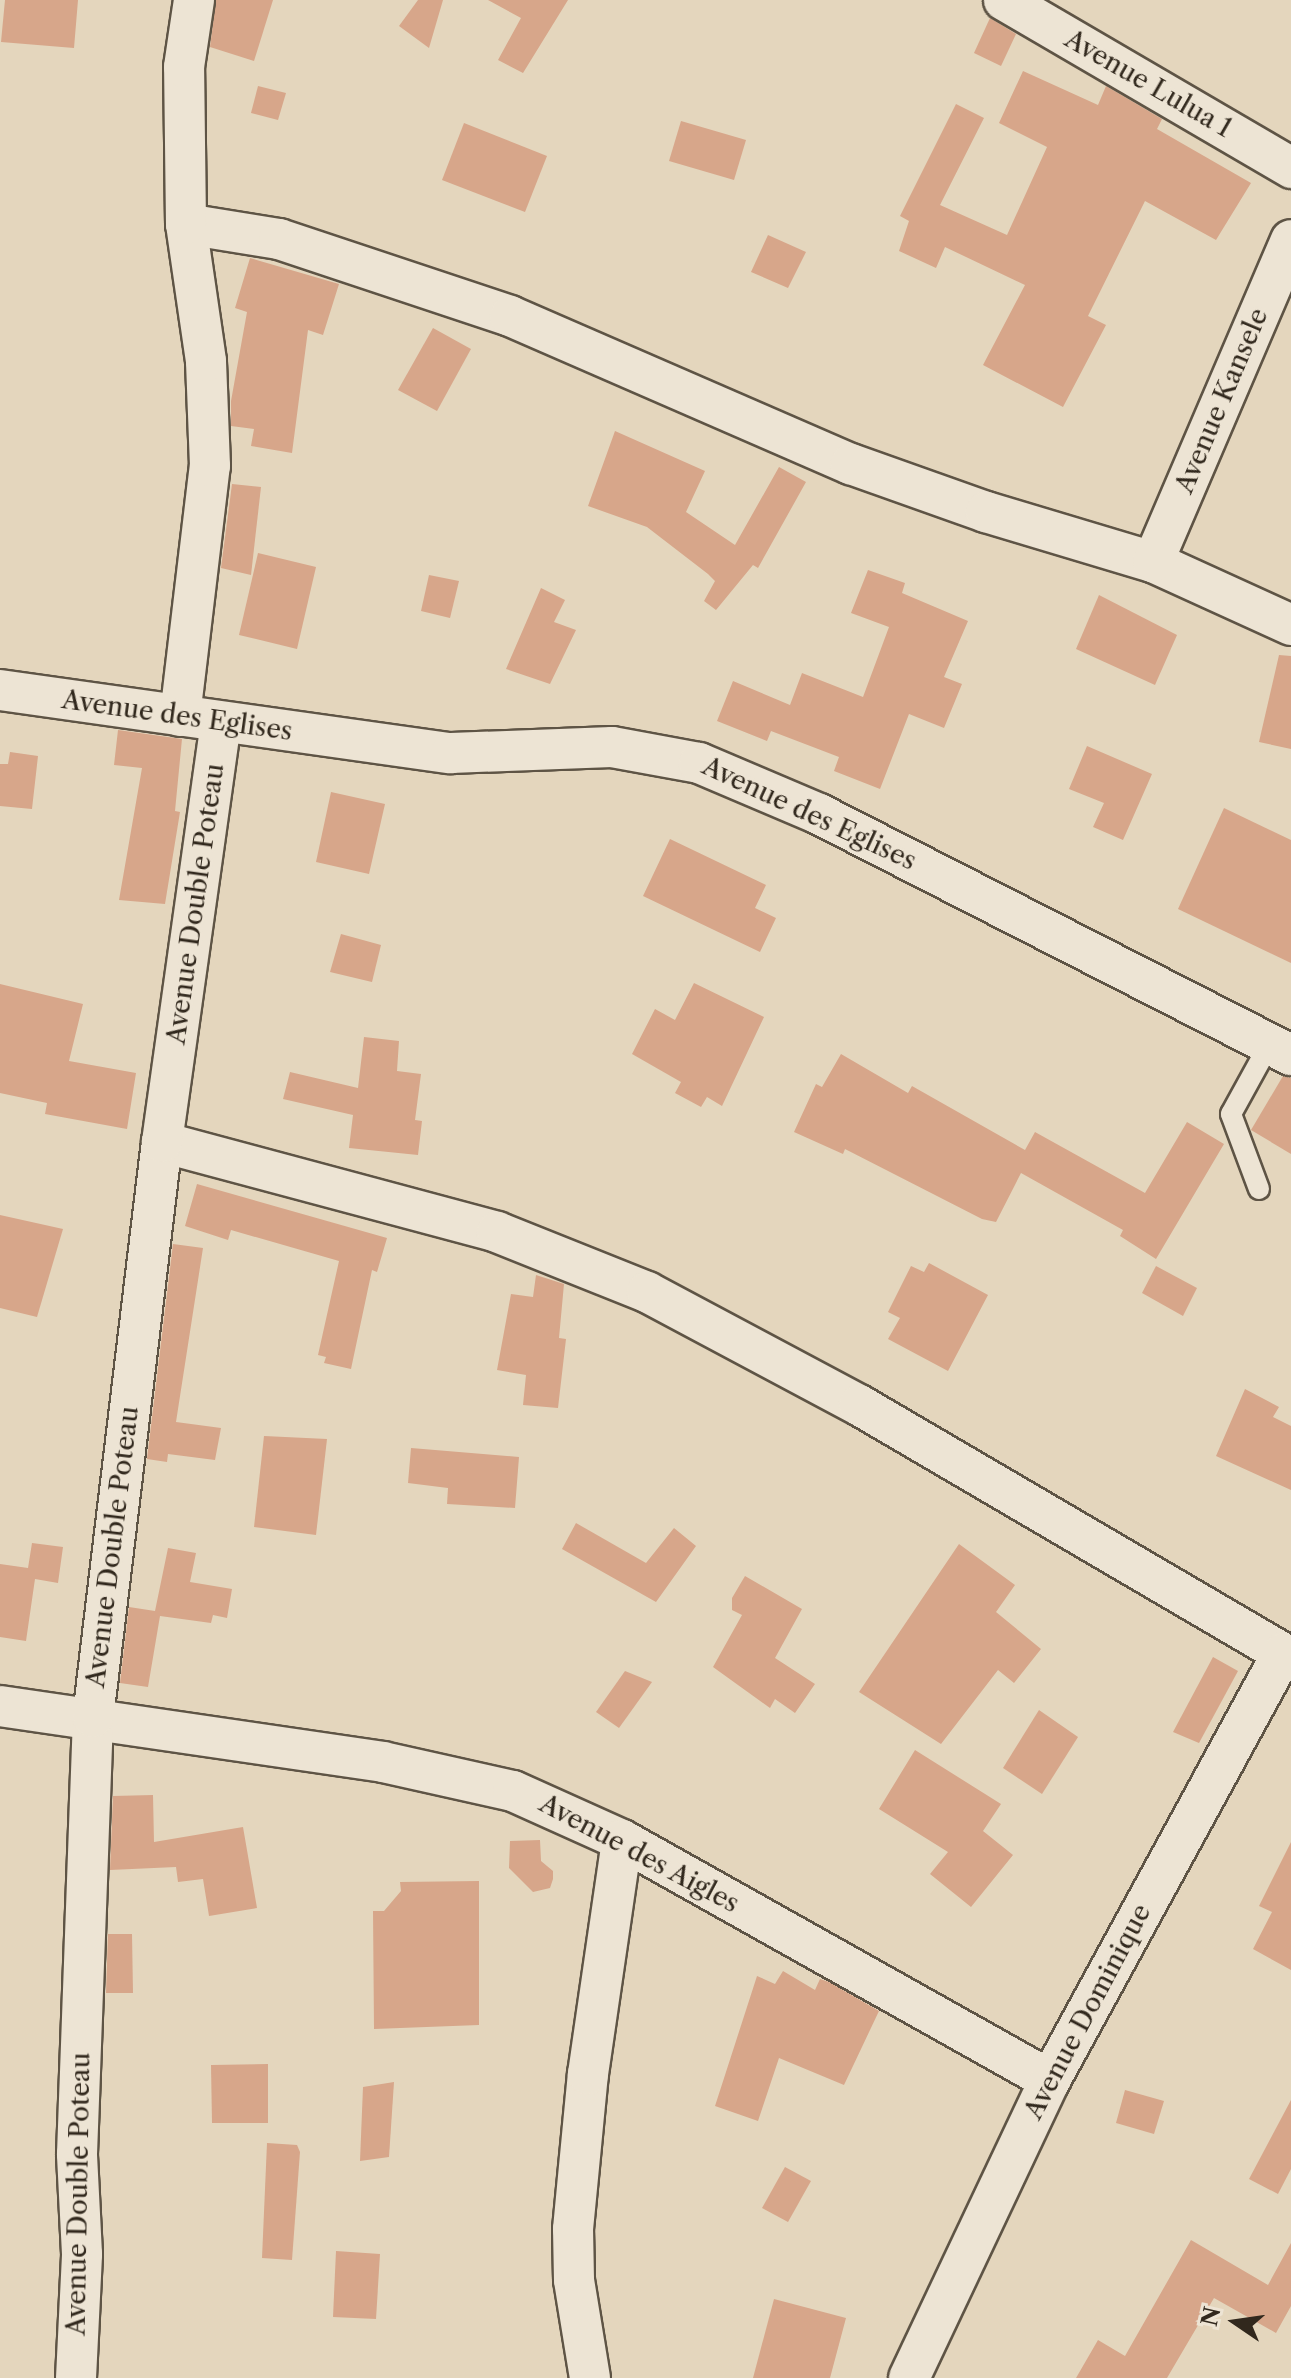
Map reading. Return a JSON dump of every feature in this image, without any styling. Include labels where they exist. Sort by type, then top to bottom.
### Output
[{"type":"street","points":[[180,716],[210,466],[206,361],[186,224],[184,67],[194,0]]},
{"type":"street","name":"Avenue Lulua 1","points":[[1004,0],[1291,168]]},
{"type":"street","points":[[186,224],[279,239],[510,316],[866,470],[986,512],[1153,562],[1291,625]]},
{"type":"street","name":"Avenue Kansele","points":[[1153,562],[1291,240]]},
{"type":"street","name":"Avenue des Eglises","points":[[0,690],[451,753],[612,747],[699,763],[819,814],[1281,1049]]},
{"type":"street","name":"Avenue Double Poteau","points":[[76,2378],[82,2254],[77,2154],[93,1717],[162,1142],[221,722]]},
{"type":"street","points":[[162,1142],[497,1232],[647,1292],[859,1405],[1287,1656]]},
{"type":"street","name":"Avenue Dominique","points":[[909,2378],[1050,2080],[1287,1656]]},
{"type":"street","name":"Avenue des Aigles","points":[[0,1706],[93,1717],[447,1774],[513,1791],[622,1840],[1050,2080]]},
{"type":"street","points":[[590,2378],[574,2280],[573,2229],[588,2074],[622,1840]]},
{"type":"lane","points":[[1259,1189],[1231,1114],[1281,1049]]},
{"type":"building","points":[[5,0],[78,0],[74,48],[1,42]]},
{"type":"building","points":[[216,0],[273,0],[254,61],[210,47]]},
{"type":"building","points":[[418,0],[443,0],[429,48],[399,26]]},
{"type":"building","points":[[488,0],[568,0],[523,73],[498,60],[521,18]]},
{"type":"building","points":[[990,18],[1016,34],[1001,66],[974,53]]},
{"type":"building","points":[[1023,71],[1098,105],[1106,86],[1162,119],[1157,129],[1251,183],[1216,240],[1145,201],[1088,316],[1106,325],[1063,407],[983,365],[1025,285],[945,247],[936,268],[899,251],[909,221],[900,216],[956,104],[984,118],[940,205],[1007,235],[1047,147],[999,123]]},
{"type":"building","points":[[258,86],[286,93],[278,120],[251,113]]},
{"type":"building","points":[[681,121],[746,140],[734,180],[669,161]]},
{"type":"building","points":[[464,123],[547,156],[525,212],[442,180]]},
{"type":"building","points":[[768,235],[806,252],[788,288],[751,272]]},
{"type":"building","points":[[250,258],[339,284],[323,335],[308,330],[292,453],[251,446],[254,429],[231,426],[231,401],[247,312],[235,308]]},
{"type":"building","points":[[433,328],[471,349],[437,411],[398,390]]},
{"type":"building","points":[[615,431],[705,471],[686,512],[735,545],[779,467],[806,482],[758,568],[753,565],[716,610],[704,601],[715,581],[708,574],[647,527],[588,506]]},
{"type":"building","points":[[232,484],[261,487],[251,575],[221,568]]},
{"type":"building","points":[[258,553],[316,567],[297,649],[239,635]]},
{"type":"building","points":[[868,570],[905,583],[902,593],[968,621],[944,677],[962,684],[944,728],[909,714],[880,789],[834,771],[839,757],[771,731],[767,741],[717,721],[733,681],[790,705],[802,673],[863,697],[889,627],[851,613]]},
{"type":"building","points":[[429,575],[459,581],[450,618],[421,611]]},
{"type":"building","points":[[541,588],[565,600],[554,622],[576,630],[550,684],[506,669]]},
{"type":"building","points":[[1099,595],[1177,635],[1155,685],[1076,649]]},
{"type":"building","points":[[1279,655],[1291,656],[1291,749],[1259,742]]},
{"type":"building","points":[[118,730],[182,739],[175,811],[180,812],[165,904],[119,900],[142,768],[114,765]]},
{"type":"building","points":[[1087,746],[1152,774],[1123,840],[1093,827],[1104,803],[1069,789]]},
{"type":"building","points":[[10,752],[38,756],[32,809],[0,806],[0,764],[8,764]]},
{"type":"building","points":[[331,792],[385,804],[369,874],[316,862]]},
{"type":"building","points":[[1224,808],[1291,840],[1291,963],[1178,909]]},
{"type":"building","points":[[670,839],[766,885],[755,908],[776,918],[760,952],[643,896]]},
{"type":"building","points":[[341,934],[381,945],[372,982],[330,972]]},
{"type":"building","points":[[694,983],[764,1017],[722,1106],[707,1097],[701,1107],[675,1093],[681,1082],[632,1054],[655,1009],[675,1020]]},
{"type":"building","points":[[0,984],[83,1004],[69,1061],[136,1073],[127,1129],[45,1114],[47,1103],[0,1093]]},
{"type":"building","points":[[364,1037],[399,1041],[397,1071],[421,1074],[415,1120],[422,1121],[418,1155],[349,1148],[353,1115],[283,1099],[290,1072],[358,1088]]},
{"type":"building","points":[[841,1054],[908,1093],[912,1086],[1025,1150],[1035,1132],[1145,1193],[1187,1122],[1224,1144],[1156,1259],[1120,1236],[1123,1230],[1021,1173],[996,1222],[982,1219],[845,1149],[843,1154],[794,1132],[816,1084],[822,1087]]},
{"type":"building","points":[[1283,1076],[1291,1078],[1291,1154],[1251,1130]]},
{"type":"building","points":[[197,1184],[387,1238],[377,1272],[372,1270],[351,1369],[324,1363],[326,1357],[318,1355],[339,1261],[231,1230],[228,1240],[185,1226]]},
{"type":"building","points":[[0,1215],[63,1229],[37,1317],[0,1308]]},
{"type":"building","points":[[173,1244],[203,1248],[176,1422],[221,1428],[215,1460],[168,1454],[167,1462],[147,1459]]},
{"type":"building","points":[[929,1263],[988,1295],[948,1371],[888,1339],[900,1318],[888,1312],[911,1266],[924,1272]]},
{"type":"building","points":[[1156,1266],[1197,1288],[1183,1316],[1142,1293]]},
{"type":"building","points":[[536,1275],[564,1284],[559,1338],[566,1339],[558,1408],[523,1405],[526,1375],[497,1370],[511,1294],[533,1297]]},
{"type":"building","points":[[1245,1389],[1279,1407],[1273,1417],[1291,1426],[1291,1490],[1216,1456]]},
{"type":"building","points":[[264,1436],[327,1439],[316,1535],[254,1527]]},
{"type":"building","points":[[411,1448],[519,1457],[515,1508],[447,1504],[448,1488],[408,1483]]},
{"type":"building","points":[[576,1523],[646,1563],[674,1528],[696,1546],[656,1602],[562,1549]]},
{"type":"building","points":[[32,1543],[63,1547],[58,1583],[35,1579],[26,1641],[0,1637],[0,1564],[28,1568]]},
{"type":"building","points":[[959,1544],[1015,1585],[996,1612],[1041,1649],[1014,1683],[998,1670],[941,1744],[859,1692]]},
{"type":"building","points":[[168,1548],[196,1553],[190,1582],[232,1589],[227,1618],[213,1615],[211,1623],[160,1616],[148,1687],[120,1683],[129,1607],[155,1611]]},
{"type":"building","points":[[745,1576],[802,1609],[775,1658],[815,1684],[795,1713],[775,1699],[770,1708],[713,1667],[742,1615],[732,1610],[732,1598]]},
{"type":"building","points":[[1213,1657],[1238,1671],[1199,1743],[1173,1732]]},
{"type":"building","points":[[625,1671],[652,1682],[619,1728],[596,1712]]},
{"type":"building","points":[[1039,1710],[1078,1737],[1042,1794],[1003,1768]]},
{"type":"building","points":[[915,1750],[1001,1804],[983,1831],[1013,1855],[971,1907],[930,1874],[948,1852],[879,1809]]},
{"type":"building","points":[[153,1795],[154,1842],[243,1827],[257,1908],[209,1916],[203,1879],[178,1882],[176,1867],[110,1870],[113,1796]]},
{"type":"building","points":[[540,1840],[541,1861],[553,1871],[553,1879],[550,1888],[533,1892],[509,1868],[510,1841]]},
{"type":"building","points":[[1291,1842],[1291,1970],[1253,1949],[1272,1912],[1259,1906]]},
{"type":"building","points":[[479,1881],[479,2025],[374,2029],[373,1911],[384,1911],[401,1891],[400,1882]]},
{"type":"building","points":[[108,1934],[132,1934],[133,1993],[106,1993]]},
{"type":"building","points":[[783,1971],[815,1990],[820,1979],[829,1982],[879,2011],[844,2085],[779,2058],[758,2121],[715,2106],[757,1976],[775,1984]]},
{"type":"building","points":[[268,2064],[268,2123],[212,2123],[211,2065]]},
{"type":"building","points":[[394,2082],[389,2157],[360,2161],[363,2087]]},
{"type":"building","points":[[1125,2090],[1164,2101],[1154,2134],[1116,2123]]},
{"type":"building","points":[[1291,2100],[1291,2169],[1278,2194],[1249,2179]]},
{"type":"building","points":[[267,2143],[297,2145],[300,2152],[292,2260],[262,2258]]},
{"type":"building","points":[[785,2167],[811,2181],[788,2222],[762,2208]]},
{"type":"building","points":[[1191,2240],[1268,2285],[1291,2243],[1291,2306],[1276,2333],[1214,2298],[1167,2378],[1076,2378],[1098,2340],[1125,2356]]},
{"type":"building","points":[[336,2251],[380,2254],[376,2319],[333,2317]]},
{"type":"building","points":[[774,2299],[846,2318],[830,2378],[753,2378]]}]
